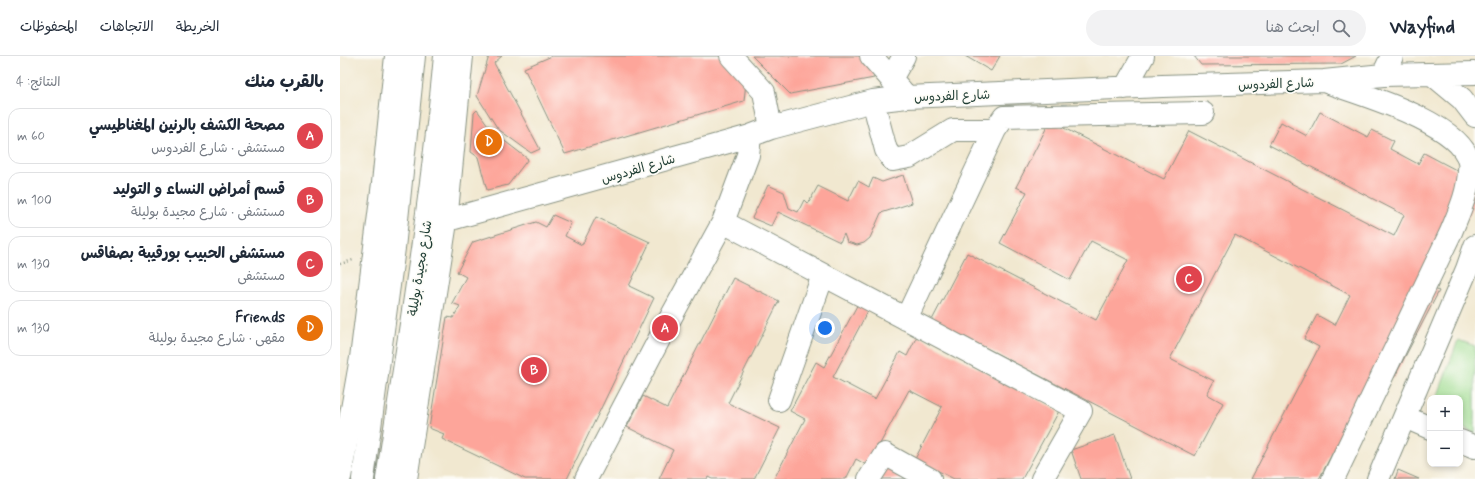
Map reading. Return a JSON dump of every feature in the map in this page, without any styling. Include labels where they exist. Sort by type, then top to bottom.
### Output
[{"type":"street","points":[[340,477],[361,358],[383,184],[396,56]]},
{"type":"street","name":"شارع مجيدة بوليلة","points":[[363,479],[394,248],[414,56]]},
{"type":"street","name":"شارع مجيدة بوليلة","points":[[406,479],[436,224],[440,116],[445,56]]},
{"type":"street","name":"شارع مجيدة بوليلة","points":[[387,479],[436,224],[462,56]]},
{"type":"street","points":[[731,56],[764,92],[771,128]]},
{"type":"street","points":[[871,56],[907,97]]},
{"type":"street","points":[[890,79],[904,56]]},
{"type":"street","points":[[1125,88],[1143,56]]},
{"type":"street","name":"شارع الفردوس","points":[[436,224],[750,136],[771,128],[873,101],[907,97],[1324,81],[1388,65],[1432,74],[1475,73]]},
{"type":"street","points":[[1432,74],[1462,99],[1475,116]]},
{"type":"street","points":[[1324,81],[1396,107],[1427,122],[1452,136],[1462,147],[1469,162],[1469,180],[1466,197],[1451,232],[1333,479]]},
{"type":"street","points":[[873,101],[886,150],[893,160],[909,157],[953,130],[995,130]]},
{"type":"street","points":[[906,319],[995,130],[1004,117],[1203,113]]},
{"type":"street","points":[[586,479],[665,328],[724,222],[748,155],[750,136]]},
{"type":"street","points":[[724,222],[1081,411],[1042,479]]},
{"type":"street","points":[[1378,479],[1467,269],[1475,246]]},
{"type":"street","points":[[779,400],[823,275]]},
{"type":"street","points":[[1405,417],[1427,427]]},
{"type":"street","points":[[1463,442],[1475,447]]},
{"type":"street","points":[[869,479],[885,454],[930,479]]},
{"type":"green space","points":[[1458,340],[1475,346],[1475,433],[1463,428],[1463,395],[1438,395]]},
{"type":"building","points":[[489,56],[502,56],[494,63],[540,149],[531,153],[498,129],[477,96]]},
{"type":"building","points":[[552,56],[721,56],[746,82],[744,101],[565,154],[524,68]]},
{"type":"building","points":[[752,56],[865,56],[876,67],[874,78],[790,94]]},
{"type":"building","points":[[965,56],[1000,56],[991,71]]},
{"type":"building","points":[[1194,56],[1356,56],[1341,64],[1201,65]]},
{"type":"building","points":[[477,110],[493,132],[528,159],[508,185],[487,190],[478,157],[471,152],[474,113]]},
{"type":"building","points":[[1320,112],[1368,137],[1372,130],[1394,141],[1390,149],[1418,164],[1424,153],[1475,180],[1475,203],[1424,284],[1439,291],[1394,378],[1376,369],[1319,479],[1251,479],[1319,347],[1304,339],[1317,315],[1335,325],[1350,295],[1235,235],[1170,359],[1214,381],[1207,394],[1223,403],[1195,456],[932,320],[967,253],[1096,320],[1128,260],[1091,241],[1070,280],[1000,243],[1027,192],[1016,187],[1050,121],[1164,179],[1189,131],[1394,236],[1404,215],[1269,145],[1281,122],[1307,136]]},
{"type":"building","points":[[903,175],[912,203],[881,213],[870,238],[864,243],[857,245],[847,242],[844,234],[840,242],[778,212],[771,226],[752,218],[768,185],[784,192],[789,208],[798,212],[804,200],[808,204],[818,186],[848,201],[858,181],[869,187],[873,178],[882,182]]},
{"type":"building","points":[[553,215],[571,223],[565,236],[582,245],[596,217],[650,242],[629,286],[654,298],[567,479],[525,479],[442,439],[444,434],[429,428],[447,317],[453,318],[460,306],[452,303],[466,277],[457,272],[473,242],[536,222],[546,227]]},
{"type":"building","points":[[733,278],[779,301],[728,403],[780,428],[754,479],[712,479],[708,477],[707,479],[659,479],[673,450],[627,427],[643,396],[667,408]]},
{"type":"building","points":[[860,300],[871,305],[833,377],[875,399],[900,352],[907,356],[917,336],[1059,411],[1022,479],[954,479],[915,459],[942,407],[909,390],[868,466],[856,459],[846,479],[774,479],[805,419],[790,411],[816,362],[824,367]]},
{"type":"building","points":[[1115,435],[1130,479],[1081,479],[1071,450]]},
{"type":"building","points":[[883,464],[911,479],[875,479]]},
{"type":"building","points":[[1398,470],[1419,479],[1395,479]]},
{"type":"place","name":"Friends","points":[[489,142]]},
{"type":"place","name":"مستشفى الحبيب بورقيبة بصفاقس","points":[[1189,279]]},
{"type":"place","name":"مصحة الكشف بالرنين المغناطيسي","points":[[665,328]]},
{"type":"place","name":"قسم أمراض النساء و التوليد","points":[[534,370]]}]
